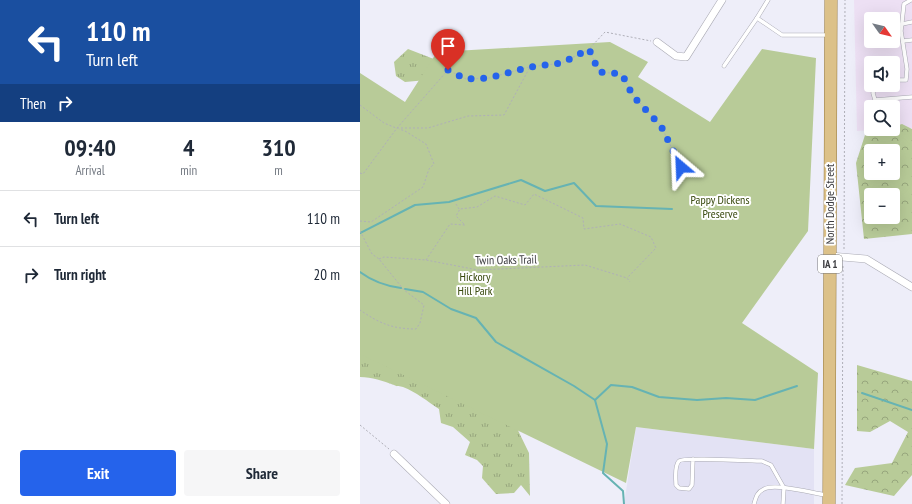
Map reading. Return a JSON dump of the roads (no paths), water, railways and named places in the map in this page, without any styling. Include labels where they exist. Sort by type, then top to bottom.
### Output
[{"type":"main road","name":"North Dodge Street","points":[[829,500],[831,0]]},
{"type":"street","points":[[657,42],[676,56],[686,57],[722,0]]},
{"type":"street","points":[[830,256],[866,259],[912,287]]},
{"type":"street","points":[[394,454],[446,504]]},
{"type":"lane","points":[[724,66],[768,0]]},
{"type":"lane","points":[[906,80],[906,60],[902,24],[904,4],[911,0]]},
{"type":"lane","points":[[757,18],[782,35],[831,35]]},
{"type":"lane","points":[[902,24],[912,22]]},
{"type":"lane","points":[[903,41],[912,40]]},
{"type":"lane","points":[[906,60],[912,59]]},
{"type":"lane","points":[[900,80],[912,80]]},
{"type":"lane","points":[[873,92],[875,100],[912,97]]},
{"type":"lane","points":[[693,459],[692,485],[689,489],[679,488],[676,485],[676,466],[682,459],[693,459],[762,461],[771,465],[784,488],[784,504]]},
{"type":"lane","points":[[754,504],[757,494],[764,488],[775,486],[829,500]]},
{"type":"waterway","points":[[360,233],[415,205],[449,202],[521,180],[545,191],[574,183],[596,206],[672,209]]},
{"type":"waterway","points":[[360,272],[379,283],[401,288]]},
{"type":"waterway","points":[[405,289],[423,292],[451,309],[476,318],[496,342],[574,386],[595,400],[607,444],[603,473],[623,491],[624,504]]},
{"type":"waterway","points":[[595,400],[611,385],[632,387],[659,397],[697,400],[726,398],[755,400],[797,386]]},
{"type":"waterway","points":[[862,393],[912,410]]},
{"type":"park label","name":"Pappy Dickens Preserve","points":[[720,207]]},
{"type":"park label","name":"Hickory Hill Park","points":[[475,284]]}]
